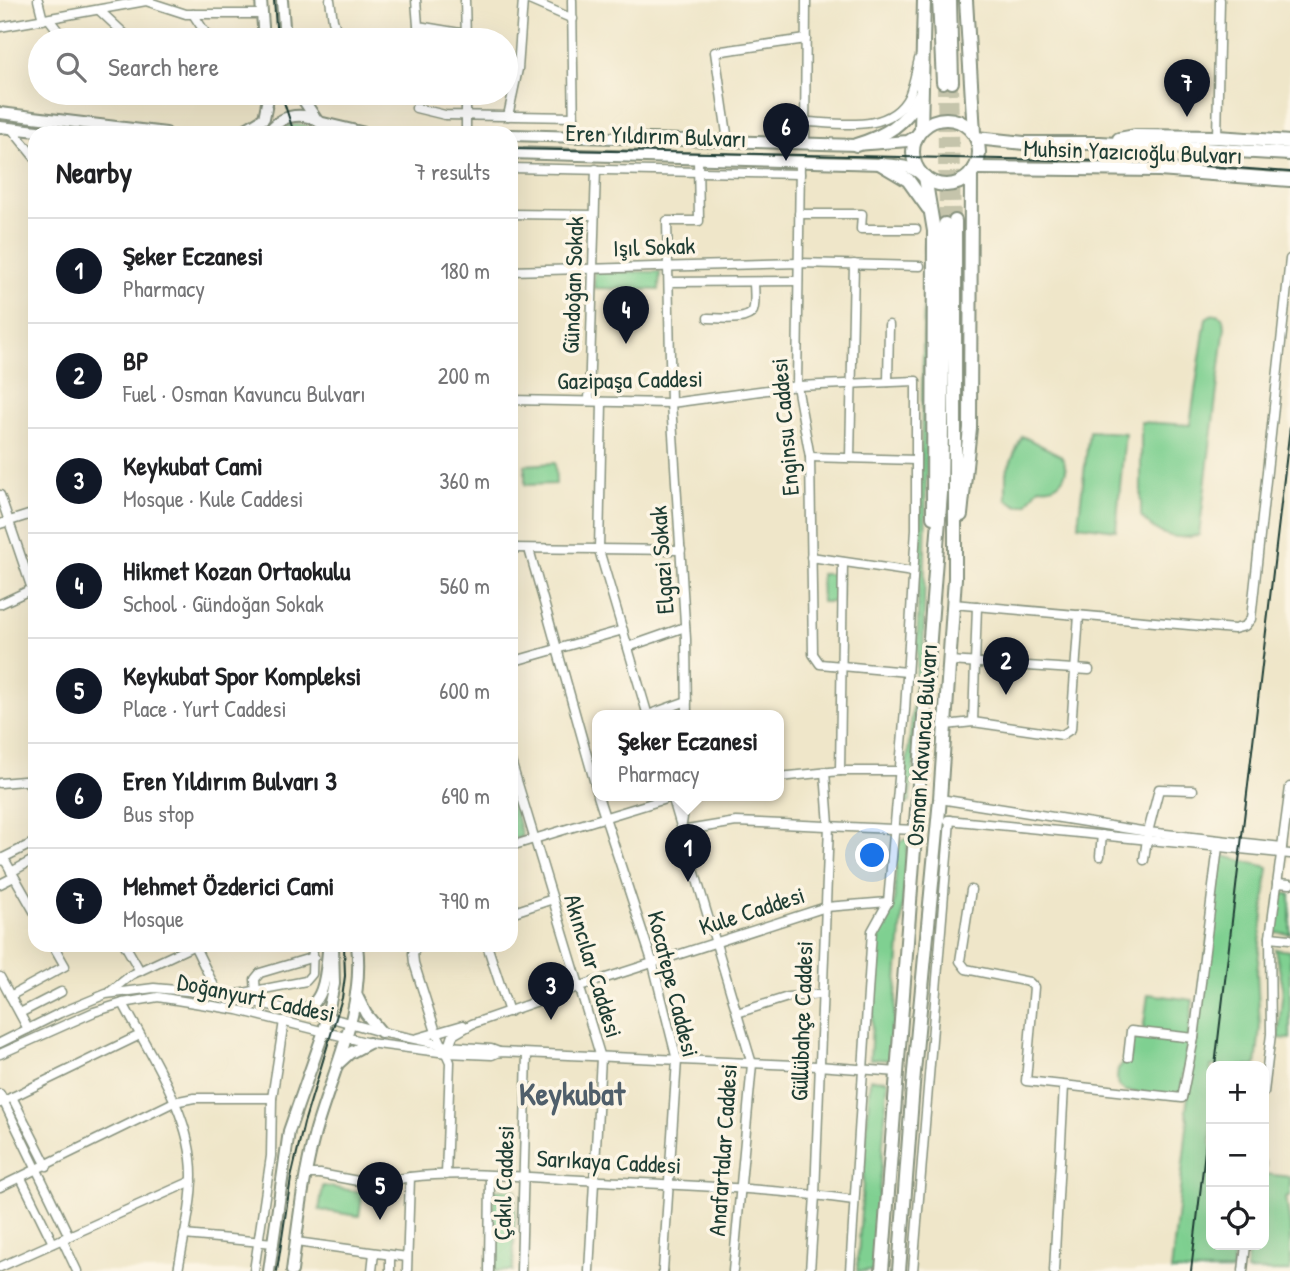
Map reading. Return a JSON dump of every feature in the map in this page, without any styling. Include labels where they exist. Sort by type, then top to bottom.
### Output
[{"type":"highway","points":[[924,0],[923,89],[919,133],[913,156],[944,221]]},
{"type":"highway","points":[[939,0],[947,82],[950,0]]},
{"type":"highway","points":[[955,578],[970,428],[973,171],[979,157],[975,136],[966,0]]},
{"type":"highway","points":[[856,145],[898,126],[911,112],[923,89]]},
{"type":"highway","points":[[919,133],[930,122],[948,118],[960,121],[975,136]]},
{"type":"highway","name":"Muhsin Yazıcıoğlu Bulvarı","points":[[975,136],[1024,143],[1101,143],[1290,155]]},
{"type":"highway","points":[[1101,143],[1135,136],[1217,137],[1290,142]]},
{"type":"highway","points":[[881,164],[913,185],[944,221]]},
{"type":"highway","points":[[1093,169],[1124,176],[1290,188]]},
{"type":"highway","name":"Muhsin Yazıcıoğlu Bulvarı","points":[[973,171],[1159,170],[1290,180]]},
{"type":"highway","points":[[924,176],[938,184],[950,184],[962,181],[973,171]]},
{"type":"highway","name":"Osman Kavuncu Bulvarı","points":[[882,1271],[936,577],[932,500],[944,221]]},
{"type":"highway","name":"Osman Kavuncu Bulvarı","points":[[899,1271],[914,1072],[944,819],[940,799],[955,578],[944,221]]},
{"type":"main road","points":[[261,0],[263,28]]},
{"type":"main road","points":[[282,0],[284,28]]},
{"type":"main road","points":[[248,126],[264,118],[267,105]]},
{"type":"main road","points":[[270,105],[271,126]]},
{"type":"main road","points":[[307,105],[323,126]]},
{"type":"main road","points":[[0,113],[108,126]]},
{"type":"main road","points":[[275,126],[285,118],[298,115],[338,126]]},
{"type":"main road","points":[[6,128],[28,130]]},
{"type":"main road","name":"Eren Yıldırım Bulvarı","points":[[518,135],[856,145],[908,141],[919,133]]},
{"type":"main road","name":"Eren Yıldırım Bulvarı","points":[[518,153],[698,159],[800,167],[881,164],[913,167],[924,176]]},
{"type":"main road","points":[[299,1010],[309,1008],[317,1001],[330,952]]},
{"type":"main road","points":[[270,1271],[289,1131],[328,1017],[334,984],[332,952]]},
{"type":"main road","points":[[292,1271],[305,1174],[346,1037],[356,992],[358,952]]},
{"type":"main road","points":[[356,992],[366,1014],[381,1032]]},
{"type":"main road","points":[[337,1065],[349,1053],[369,1043]]},
{"type":"street","points":[[38,0],[46,20],[54,28]]},
{"type":"street","points":[[0,27],[146,0],[186,14],[262,14]]},
{"type":"street","points":[[330,0],[336,28]]},
{"type":"street","points":[[416,0],[418,26],[427,28]]},
{"type":"street","points":[[465,0],[466,28]]},
{"type":"street","points":[[518,69],[523,0]]},
{"type":"street","points":[[529,0],[573,19]]},
{"type":"street","points":[[572,0],[574,136]]},
{"type":"street","points":[[805,143],[806,0]]},
{"type":"street","points":[[1217,137],[1220,0]]},
{"type":"street","points":[[99,9],[119,28]]},
{"type":"street","points":[[193,14],[202,28]]},
{"type":"street","points":[[728,141],[715,52],[806,39]]},
{"type":"street","points":[[806,122],[867,124],[894,114],[910,94],[924,39]]},
{"type":"street","points":[[466,105],[466,126]]},
{"type":"street","points":[[508,116],[510,105]]},
{"type":"street","points":[[416,108],[435,114],[574,117]]},
{"type":"street","points":[[6,128],[28,151]]},
{"type":"street","points":[[698,159],[699,172]]},
{"type":"street","points":[[518,168],[699,172],[800,167]]},
{"type":"street","name":"Enginsu Caddesi","points":[[800,167],[797,386],[810,457],[813,654],[820,664],[842,667]]},
{"type":"street","name":"Gündoğan Sokak","points":[[589,401],[596,169]]},
{"type":"street","name":"Elgazi Sokak","points":[[687,710],[685,627],[671,403],[667,221],[699,221],[699,172]]},
{"type":"street","points":[[518,214],[594,215]]},
{"type":"street","points":[[800,214],[862,214],[862,229],[916,229]]},
{"type":"street","points":[[953,604],[1234,629],[1249,622],[1290,259]]},
{"type":"street","name":"Işıl Sokak","points":[[518,271],[799,263],[920,266]]},
{"type":"street","points":[[850,458],[854,264]]},
{"type":"street","points":[[669,282],[798,281]]},
{"type":"street","points":[[708,318],[745,317],[751,314],[754,309],[754,282]]},
{"type":"street","points":[[888,382],[889,325]]},
{"type":"street","name":"Gazipaşa Caddesi","points":[[518,400],[671,403],[797,386],[916,381],[916,460]]},
{"type":"street","points":[[602,402],[599,550],[647,710]]},
{"type":"street","points":[[810,457],[916,460],[913,572],[899,771],[888,902],[872,931],[850,1271]]},
{"type":"street","points":[[0,495],[28,578]]},
{"type":"street","points":[[0,524],[28,516]]},
{"type":"street","points":[[518,548],[681,551]]},
{"type":"street","points":[[529,549],[592,773]]},
{"type":"street","points":[[811,557],[913,572]]},
{"type":"street","points":[[840,771],[843,562]]},
{"type":"street","points":[[0,604],[28,596]]},
{"type":"street","points":[[973,722],[977,606]]},
{"type":"street","points":[[946,725],[973,722],[1067,734],[1071,729],[1079,615]]},
{"type":"street","points":[[628,647],[685,627]]},
{"type":"street","points":[[518,660],[623,630]]},
{"type":"street","points":[[950,661],[1089,670]]},
{"type":"street","points":[[842,667],[907,672]]},
{"type":"street","points":[[662,710],[687,701]]},
{"type":"street","points":[[784,776],[840,771],[899,771]]},
{"type":"street","name":"Güllübahçe Caddesi","points":[[810,1271],[829,825],[825,772]]},
{"type":"street","points":[[0,783],[28,781]]},
{"type":"street","name":"Akıncılar Caddesi","points":[[518,785],[601,1058],[589,1271]]},
{"type":"street","points":[[1144,860],[1159,789],[1193,790]]},
{"type":"street","points":[[1268,1061],[1271,1034],[1270,937],[1284,852],[1290,792]]},
{"type":"street","points":[[940,799],[1218,847],[1284,852]]},
{"type":"street","name":"Kocatepe Caddesi","points":[[600,801],[653,964],[677,1060],[663,1271]]},
{"type":"street","points":[[518,844],[659,801]]},
{"type":"street","name":"Anafartalar Caddesi","points":[[673,801],[752,1064],[733,1271]]},
{"type":"street","points":[[686,801],[681,831],[736,822],[915,830]]},
{"type":"street","points":[[913,1271],[944,819],[1102,835],[1147,836],[1284,852]]},
{"type":"street","points":[[1100,856],[1102,835]]},
{"type":"street","points":[[1,859],[28,846]]},
{"type":"street","points":[[971,890],[961,963],[966,969],[1033,985],[1025,1079],[1028,1082],[1182,1098],[1194,1038],[1218,847]]},
{"type":"street","points":[[1,859],[6,862],[28,901]]},
{"type":"street","points":[[0,884],[28,864]]},
{"type":"street","points":[[1277,883],[1290,884]]},
{"type":"street","points":[[518,910],[553,898]]},
{"type":"street","name":"Kule Caddesi","points":[[445,1048],[453,1035],[472,1024],[581,986],[826,907],[888,902]]},
{"type":"street","points":[[1270,937],[1290,939]]},
{"type":"street","points":[[10,996],[65,966],[57,952]]},
{"type":"street","points":[[129,952],[140,971]]},
{"type":"street","points":[[106,995],[140,971],[179,952]]},
{"type":"street","points":[[198,952],[221,995],[256,992],[306,981],[312,974],[314,952]]},
{"type":"street","points":[[415,952],[414,963],[445,1048],[451,1073],[446,1175]]},
{"type":"street","points":[[489,952],[509,1012]]},
{"type":"street","points":[[256,1002],[255,979],[260,973],[314,957]]},
{"type":"street","points":[[0,977],[28,1029]]},
{"type":"street","name":"Doğanyurt Caddesi","points":[[0,1043],[106,995],[154,988],[221,995],[299,1010],[445,1048]]},
{"type":"street","points":[[20,1013],[61,992]]},
{"type":"street","points":[[737,1013],[788,998],[821,994]]},
{"type":"street","name":"Doğanyurt Caddesi","points":[[0,1054],[79,1018],[123,1003],[166,998],[239,1010],[369,1043],[445,1048]]},
{"type":"street","points":[[123,1003],[174,1102],[189,1142],[192,1181],[178,1271]]},
{"type":"street","points":[[254,1271],[271,1156],[272,1098],[284,1021]]},
{"type":"street","name":"Kule Caddesi","points":[[413,1039],[472,1024]]},
{"type":"street","points":[[1128,1057],[1131,1031],[1194,1038]]},
{"type":"street","points":[[78,1271],[42,1168],[4,1099],[140,1035]]},
{"type":"street","points":[[445,1048],[492,1055],[499,1052],[898,1072]]},
{"type":"street","name":"Çakıl Caddesi","points":[[521,1271],[527,1054]]},
{"type":"street","points":[[1054,1271],[1064,1086]]},
{"type":"street","points":[[0,1187],[174,1102],[194,1098],[272,1098]]},
{"type":"street","name":"Sarıkaya Caddesi","points":[[305,1174],[320,1174],[374,1184],[411,1177],[490,1176],[741,1188],[855,1200]]},
{"type":"street","points":[[489,1271],[490,1176]]},
{"type":"street","points":[[407,1271],[411,1177]]},
{"type":"street","points":[[21,1178],[53,1243]]},
{"type":"street","points":[[0,1267],[192,1181]]},
{"type":"street","points":[[184,1235],[274,1243]]},
{"type":"street","points":[[296,1242],[407,1257]]},
{"type":"street","points":[[1243,1271],[1245,1250]]},
{"type":"street","points":[[372,1271],[374,1253]]},
{"type":"street","points":[[390,1255],[390,1271]]},
{"type":"green space","points":[[930,244],[923,674],[910,802],[906,804],[903,802],[917,667],[925,245]]},
{"type":"green space","points":[[594,271],[660,272],[659,290],[594,288]]},
{"type":"green space","points":[[1217,314],[1222,317],[1225,326],[1199,535],[1174,537],[1153,528],[1141,516],[1141,422],[1190,425],[1206,318]]},
{"type":"green space","points":[[1089,431],[1125,433],[1116,530],[1078,525]]},
{"type":"green space","points":[[1022,436],[1060,455],[1066,471],[1059,482],[1048,487],[1039,487],[1027,504],[1018,506],[1006,499],[1006,473]]},
{"type":"green space","points":[[555,463],[556,484],[525,485],[525,465]]},
{"type":"green space","points":[[821,574],[840,574],[841,602],[822,602]]},
{"type":"green space","points":[[518,821],[522,837],[518,838]]},
{"type":"green space","points":[[906,839],[891,1060],[870,1059],[877,936],[894,904],[897,843]]},
{"type":"green space","points":[[1220,855],[1268,867],[1257,973],[1260,1027],[1257,1061],[1206,1061],[1206,1250],[1234,1250],[1232,1271],[1171,1271],[1188,1119],[1186,1111]]},
{"type":"green space","points":[[1279,893],[1290,894],[1290,934],[1274,932]]},
{"type":"green space","points":[[1275,949],[1290,951],[1290,1039],[1278,1038],[1283,987]]},
{"type":"green space","points":[[1148,994],[1193,1000],[1180,1098],[1125,1091],[1119,1086],[1118,1069],[1130,1056],[1132,1038],[1142,1039]]},
{"type":"green space","points":[[870,1079],[888,1080],[873,1271],[857,1271]]},
{"type":"green space","points":[[1269,1174],[1290,1177],[1290,1195],[1286,1197],[1290,1227],[1290,1271],[1246,1271],[1248,1250],[1269,1250]]},
{"type":"green space","points":[[323,1186],[363,1192],[359,1216],[319,1210]]},
{"type":"green space","points":[[494,1189],[516,1190],[513,1271],[492,1271]]},
{"type":"tunnel","points":[[943,82],[945,224]]},
{"type":"tunnel","points":[[952,82],[955,221]]},
{"type":"tram line","points":[[274,0],[276,28]]},
{"type":"tram line","points":[[285,105],[292,126]]},
{"type":"tram line","points":[[518,149],[1154,162],[1290,172]]},
{"type":"tram line","points":[[277,1271],[291,1178],[304,1123],[342,998],[344,952]]},
{"type":"railway","points":[[1216,1061],[1290,427]]},
{"type":"railway","points":[[1191,1271],[1208,1124]]},
{"type":"place","name":"Mehmet Özderici Cami","points":[[1187,117]]},
{"type":"place","name":"Eren Yıldırım Bulvarı 3","points":[[786,161]]},
{"type":"place","name":"Hikmet Kozan Ortaokulu","points":[[626,344]]},
{"type":"place","name":"BP","points":[[1006,695]]},
{"type":"place","name":"Şeker Eczanesi","points":[[688,882]]},
{"type":"place","name":"Keykubat Cami","points":[[551,1020]]},
{"type":"place","name":"Keykubat Spor Kompleksi","points":[[380,1220]]},
{"type":"district","name":"Keykubat","points":[[572,1094]]}]
